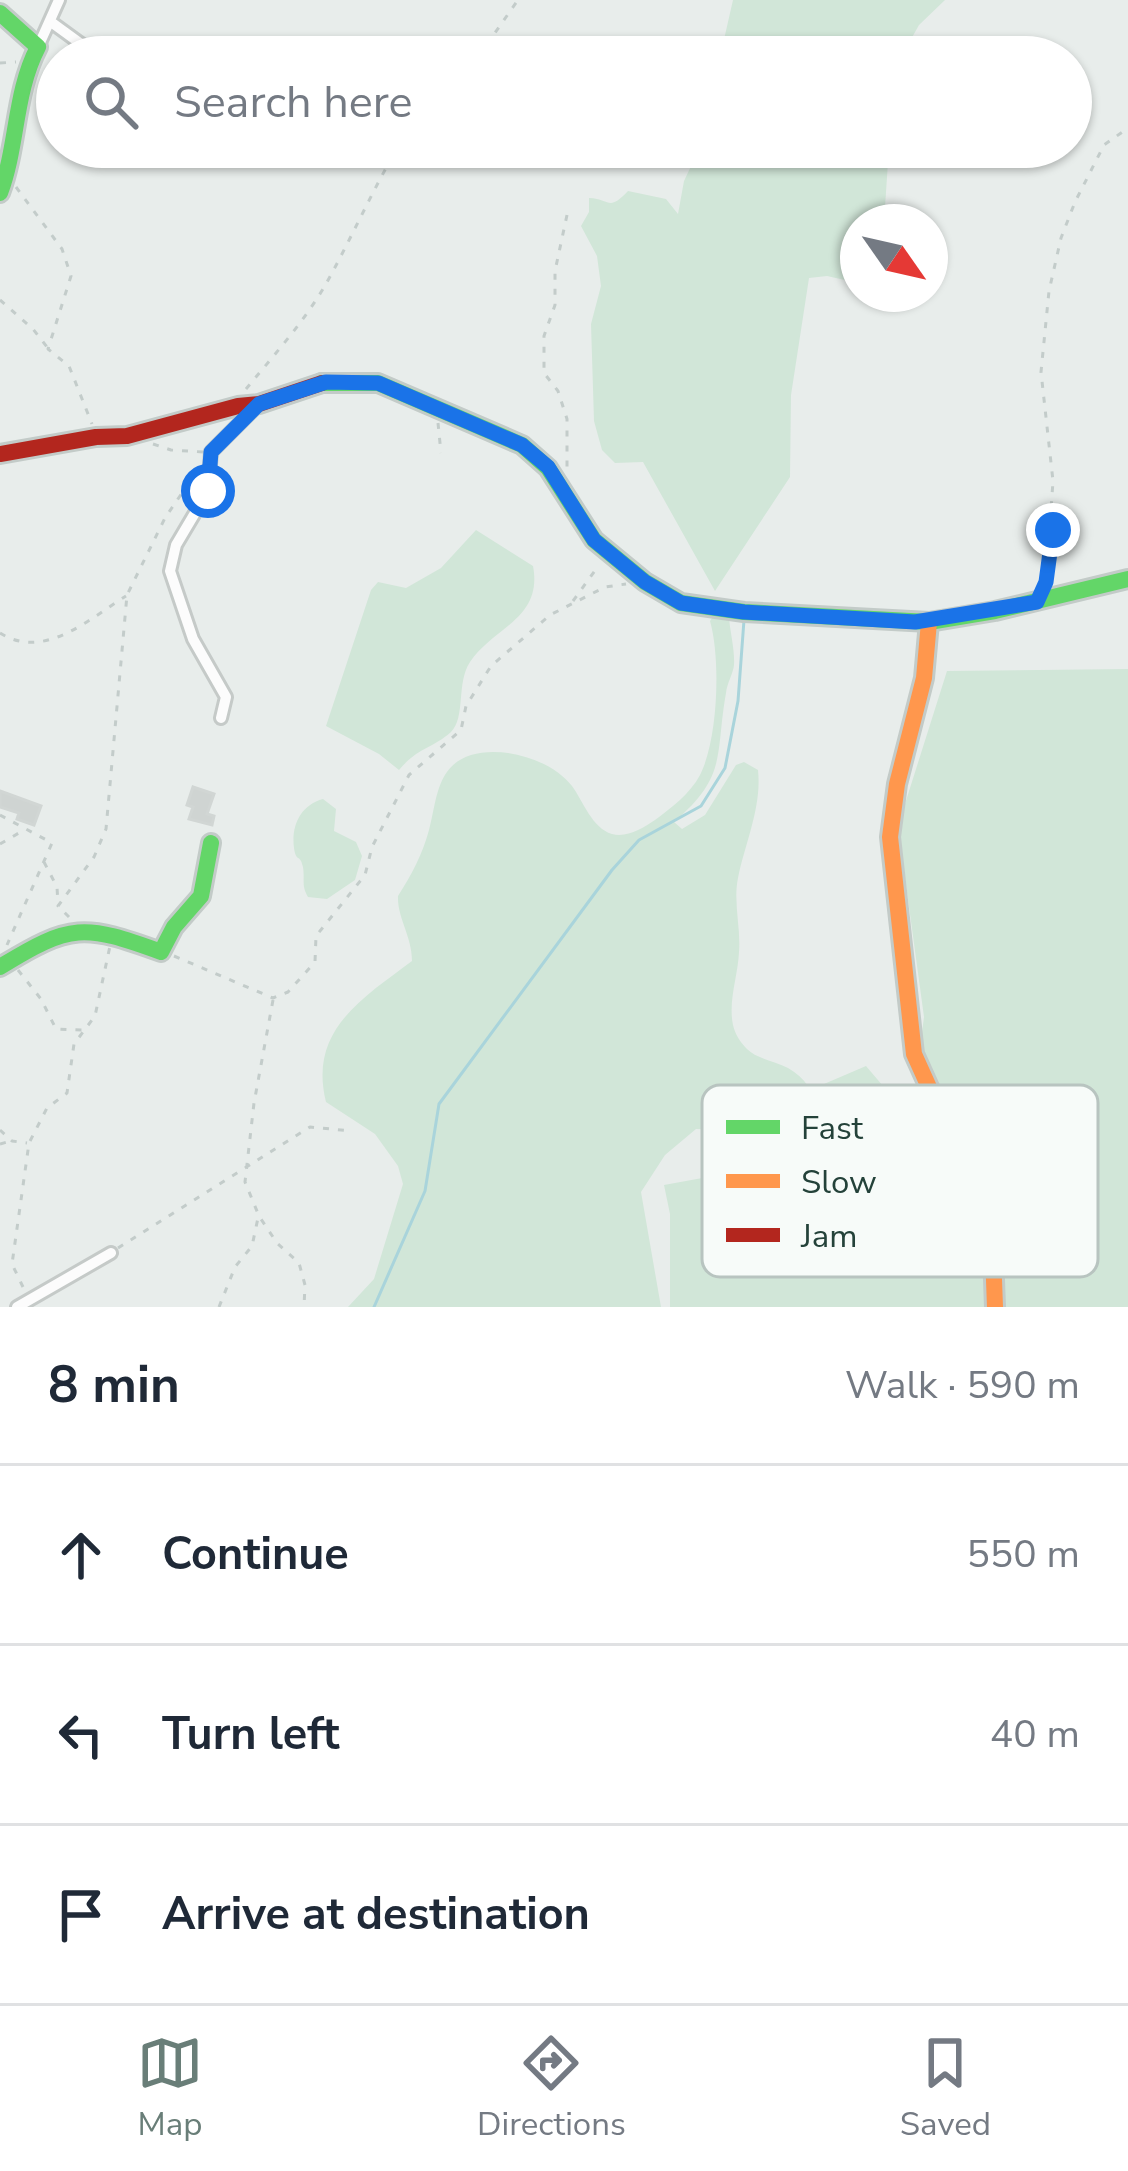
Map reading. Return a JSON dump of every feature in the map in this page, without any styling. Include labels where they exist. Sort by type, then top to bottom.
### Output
[{"type":"street","points":[[44,36],[59,0]]},
{"type":"street","points":[[0,13],[36,45]]},
{"type":"street","points":[[51,22],[70,36]]},
{"type":"street","points":[[3,181],[18,131],[21,83],[36,51]]},
{"type":"street","points":[[0,454],[127,436],[344,379],[378,383],[522,445],[548,467],[594,540],[645,582],[681,603],[744,612],[929,622],[1128,579]]},
{"type":"street","points":[[221,718],[226,697],[193,639],[170,571],[176,545],[208,491],[211,452],[259,404]]},
{"type":"street","points":[[928,1085],[914,1054],[890,837],[929,661],[929,622]]},
{"type":"street","points":[[7,963],[64,930],[82,928],[161,952],[174,927],[201,896],[211,843]]},
{"type":"street","points":[[17,1307],[111,1253]]},
{"type":"street","points":[[993,1277],[994,1307]]},
{"type":"path","points":[[493,36],[518,0]]},
{"type":"path","points":[[1037,602],[1046,582],[1053,530],[1042,372],[1049,291],[1075,202],[1104,146],[1128,128]]},
{"type":"path","points":[[238,406],[239,398],[326,283],[386,168]]},
{"type":"path","points":[[3,181],[62,249],[71,275],[48,349]]},
{"type":"path","points":[[565,496],[570,447],[567,419],[558,391],[544,373],[544,336],[555,305],[555,271],[567,215]]},
{"type":"path","points":[[0,300],[69,366],[96,437]]},
{"type":"path","points":[[441,453],[437,433],[443,411]]},
{"type":"path","points":[[127,436],[171,450],[211,452]]},
{"type":"path","points":[[58,906],[94,857],[106,829],[127,595],[165,518],[211,452]]},
{"type":"path","points":[[572,603],[611,554]]},
{"type":"path","points":[[161,952],[273,998],[288,992],[315,962],[316,935],[365,875],[373,847],[409,775],[461,730],[466,706],[491,666],[550,615],[572,603],[605,587],[645,582]]},
{"type":"path","points":[[0,633],[29,644],[52,640],[127,595]]},
{"type":"path","points":[[0,815],[52,843],[7,945],[7,963],[41,999],[56,1029],[84,1030]]},
{"type":"path","points":[[0,844],[26,829]]},
{"type":"path","points":[[44,861],[57,887],[58,906],[82,928]]},
{"type":"path","points":[[29,1299],[12,1264],[29,1144],[47,1108],[67,1093],[74,1044],[95,1016],[111,946],[108,933]]},
{"type":"path","points":[[273,998],[245,1182],[259,1216],[298,1263],[305,1285],[304,1307]]},
{"type":"path","points":[[111,1253],[310,1127],[351,1131]]},
{"type":"path","points":[[0,1130],[12,1141]]},
{"type":"path","points":[[0,1144],[29,1144]]},
{"type":"path","points":[[219,1307],[235,1267],[252,1246],[259,1216]]},
{"type":"green space","points":[[733,0],[945,0],[913,36],[725,36]]},
{"type":"green space","points":[[690,168],[888,168],[885,204],[840,204],[840,279],[809,278],[791,395],[790,477],[715,591],[643,462],[615,463],[602,450],[594,421],[591,324],[601,286],[597,256],[581,226],[589,212],[589,198],[613,203],[628,191],[666,199],[678,214]]},
{"type":"green space","points":[[476,530],[533,566],[531,598],[470,662],[456,726],[399,770],[326,726],[371,590],[378,582],[406,588],[441,568]]},
{"type":"green space","points":[[715,614],[729,617],[734,659],[716,764],[703,791],[674,822],[682,829],[705,815],[736,765],[744,762],[758,770],[755,811],[737,887],[739,952],[733,1025],[747,1049],[788,1068],[807,1085],[702,1085],[702,1129],[665,1155],[641,1192],[661,1307],[348,1307],[374,1279],[403,1184],[398,1166],[375,1134],[326,1102],[325,1055],[344,1018],[412,961],[398,896],[423,847],[444,776],[471,755],[497,752],[526,757],[563,777],[605,831],[635,832],[686,794],[706,760],[716,699],[710,621]]},
{"type":"green space","points":[[1128,669],[1128,1307],[670,1307],[670,1214],[664,1185],[702,1178],[702,1277],[1098,1277],[1098,1085],[931,1085],[919,1055],[924,1017],[898,826],[947,671]]},
{"type":"green space","points":[[323,799],[336,809],[334,831],[356,842],[362,856],[355,880],[327,899],[308,897],[293,840],[303,811]]},
{"type":"green space","points":[[866,1066],[882,1085],[824,1085],[824,1084]]},
{"type":"building","points":[[193,787],[214,794],[207,814],[214,816],[212,825],[189,819],[193,807],[187,805]]},
{"type":"building","points":[[0,791],[41,806],[34,825],[0,807]]},
{"type":"waterway","points":[[374,1307],[425,1191],[439,1104],[612,870],[639,840],[701,806],[725,768],[738,701],[744,620]]},
{"type":"traffic: fast","points":[[0,13],[36,45]]},
{"type":"traffic: fast","points":[[0,193],[24,82],[36,52]]},
{"type":"traffic: fast","points":[[322,383],[378,383],[522,445],[548,468],[594,540],[645,582],[681,603],[744,612],[929,622],[1128,579]]},
{"type":"traffic: fast","points":[[0,967],[44,942],[78,932],[113,936],[161,952],[174,927],[201,896],[211,843]]},
{"type":"traffic: slow","points":[[928,1085],[914,1054],[890,837],[897,784],[924,678],[929,622]]},
{"type":"traffic: slow","points":[[994,1277],[995,1307]]},
{"type":"traffic: jam","points":[[0,454],[127,436],[259,404],[322,383]]},
{"type":"route","points":[[208,491],[211,452],[259,404],[344,379],[395,389],[522,445],[548,467],[594,540],[645,582],[681,603],[744,612],[915,622],[995,611],[1037,602],[1046,582],[1053,530]]}]
